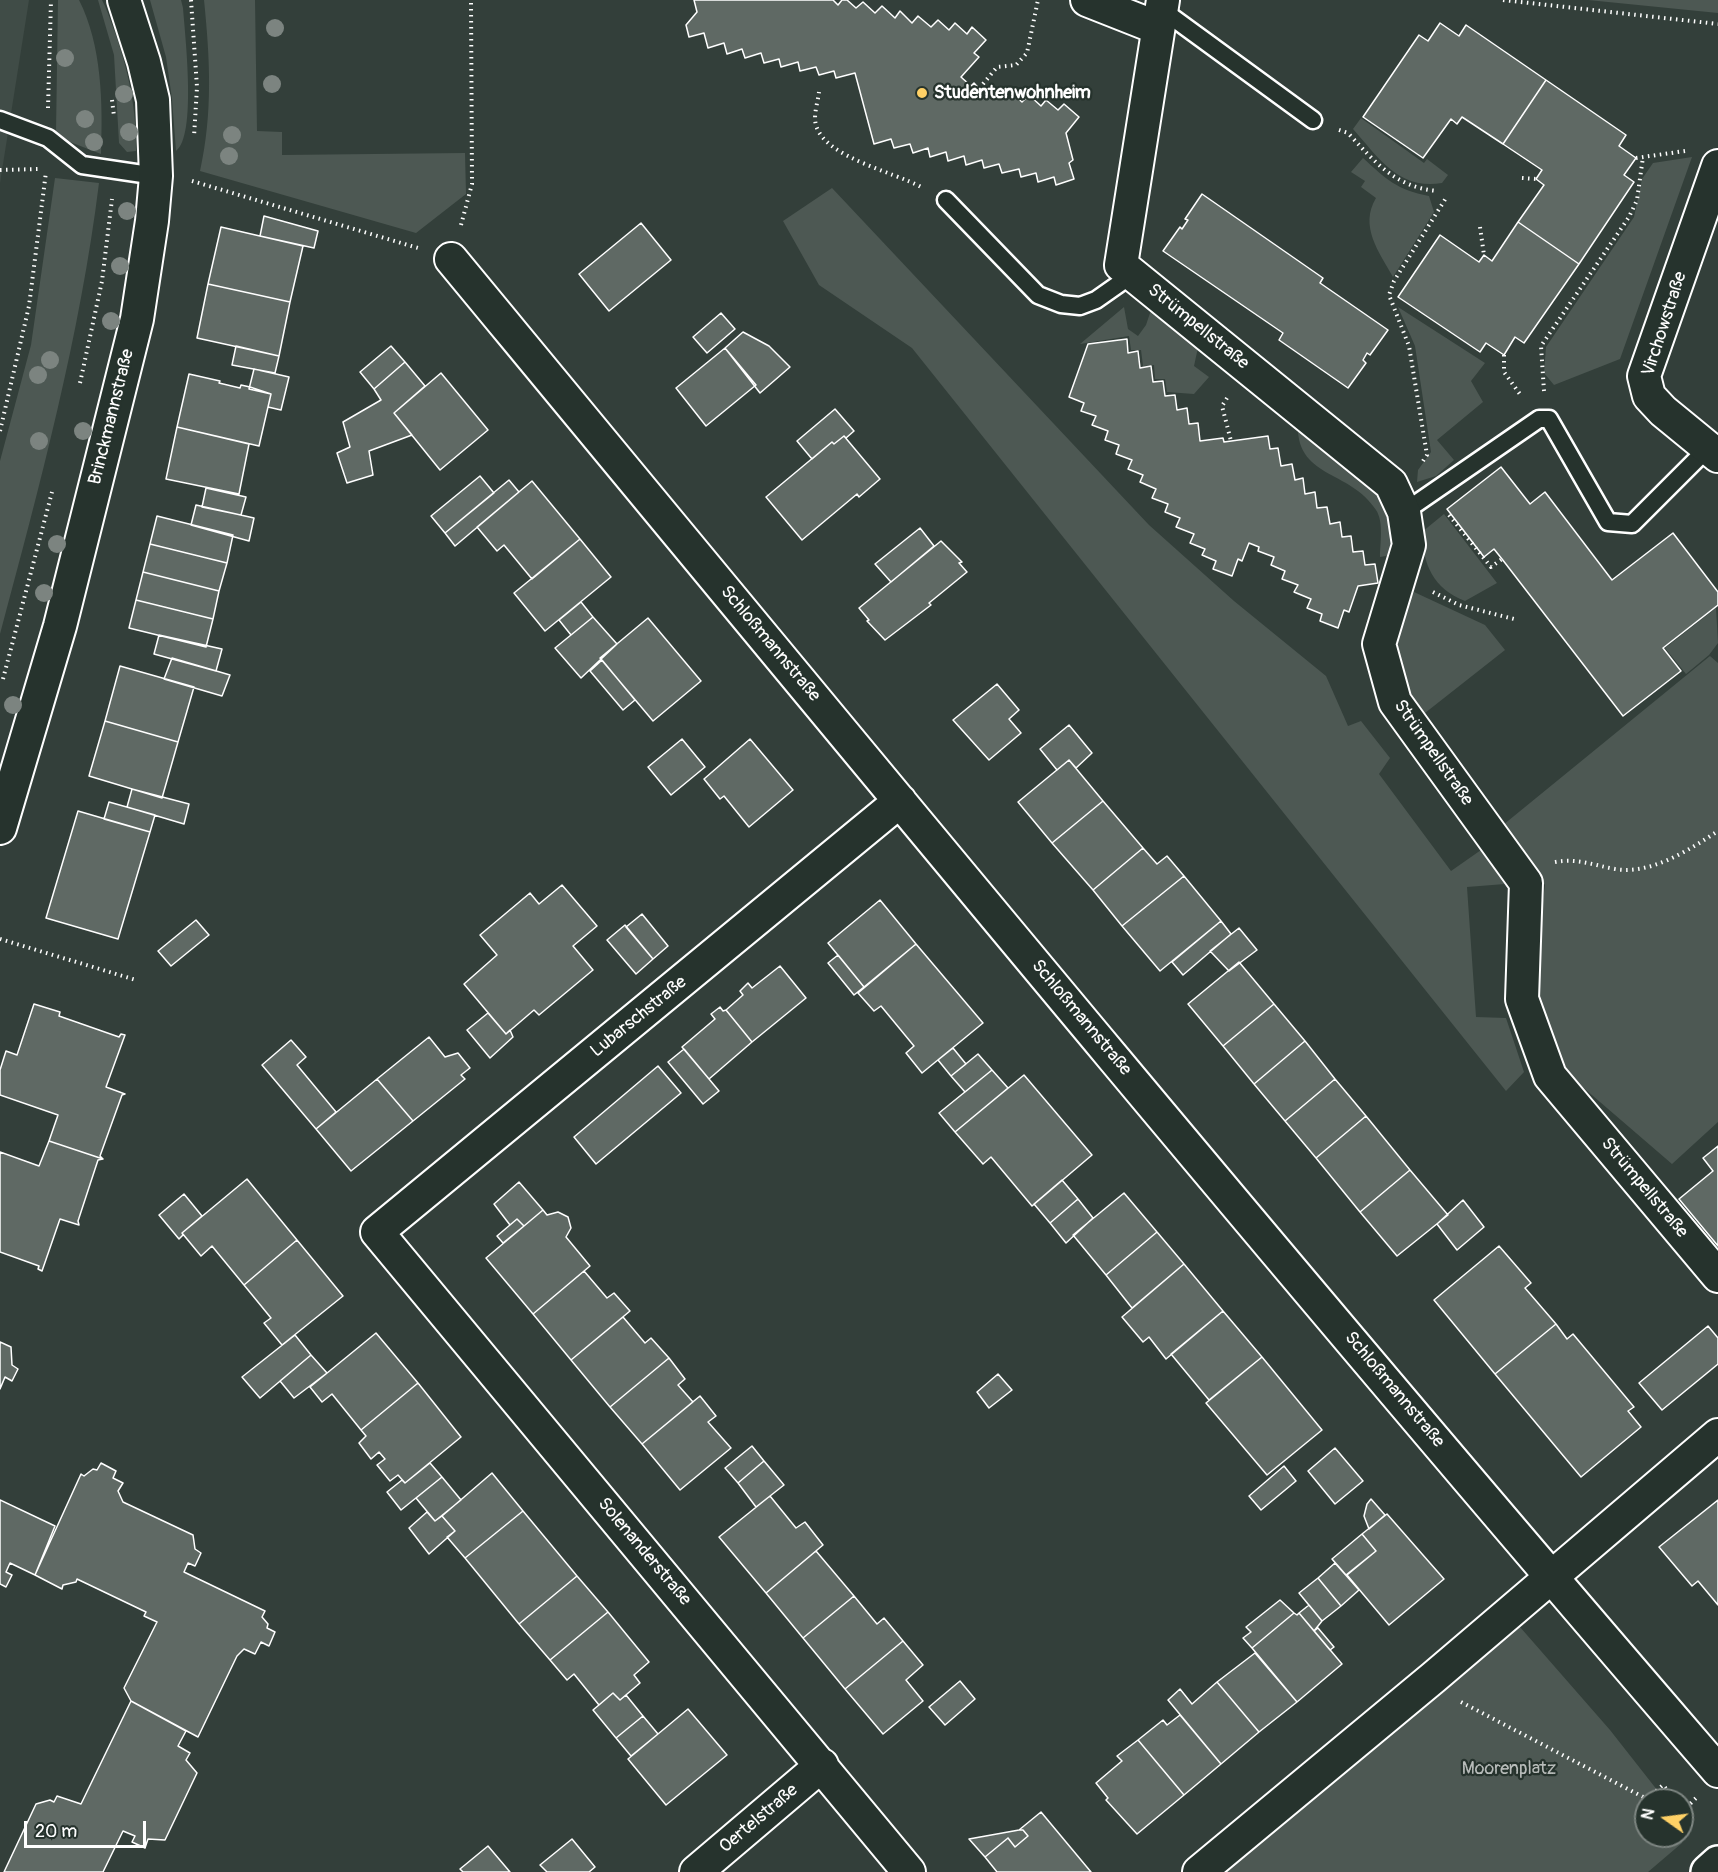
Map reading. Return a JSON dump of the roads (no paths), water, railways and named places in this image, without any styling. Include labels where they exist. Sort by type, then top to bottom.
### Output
[{"type":"main road","points":[[1708,1872],[1718,1863]]},
{"type":"street","name":"Brinckmannstraße","points":[[0,828],[60,626],[137,319],[156,176],[153,100],[144,62],[124,0]]},
{"type":"street","points":[[1088,0],[1161,12]]},
{"type":"street","name":"Strümpellstraße","points":[[1161,12],[1121,265],[1397,498],[1409,546],[1379,644],[1395,702],[1447,759],[1526,883],[1522,999],[1550,1076],[1718,1276]]},
{"type":"street","name":"Virchowstraße","points":[[1707,158],[1644,376],[1649,396],[1663,411],[1713,452]]},
{"type":"street","name":"Schloßmannstraße","points":[[451,259],[900,801],[1550,1576],[1718,1771]]},
{"type":"street","name":"Lubarschstraße","points":[[377,1232],[900,801]]},
{"type":"street","name":"Solenanderstraße","points":[[377,1232],[909,1872]]},
{"type":"street","points":[[1199,1872],[1434,1677],[1718,1435]]},
{"type":"street","name":"Oertelstraße","points":[[696,1872],[822,1765]]},
{"type":"lane","points":[[1161,12],[1313,120]]},
{"type":"lane","points":[[0,120],[48,138],[82,165],[156,176]]},
{"type":"lane","points":[[946,200],[1038,295],[1061,304],[1080,306],[1096,300],[1133,274]]},
{"type":"lane","points":[[1397,498],[1544,419],[1608,522],[1632,524],[1713,452]]},
{"type":"place","name":"Studentenwohnheim","points":[[922,93]]},
{"type":"park label","name":"Moorenplatz","points":[[1509,1769]]}]
